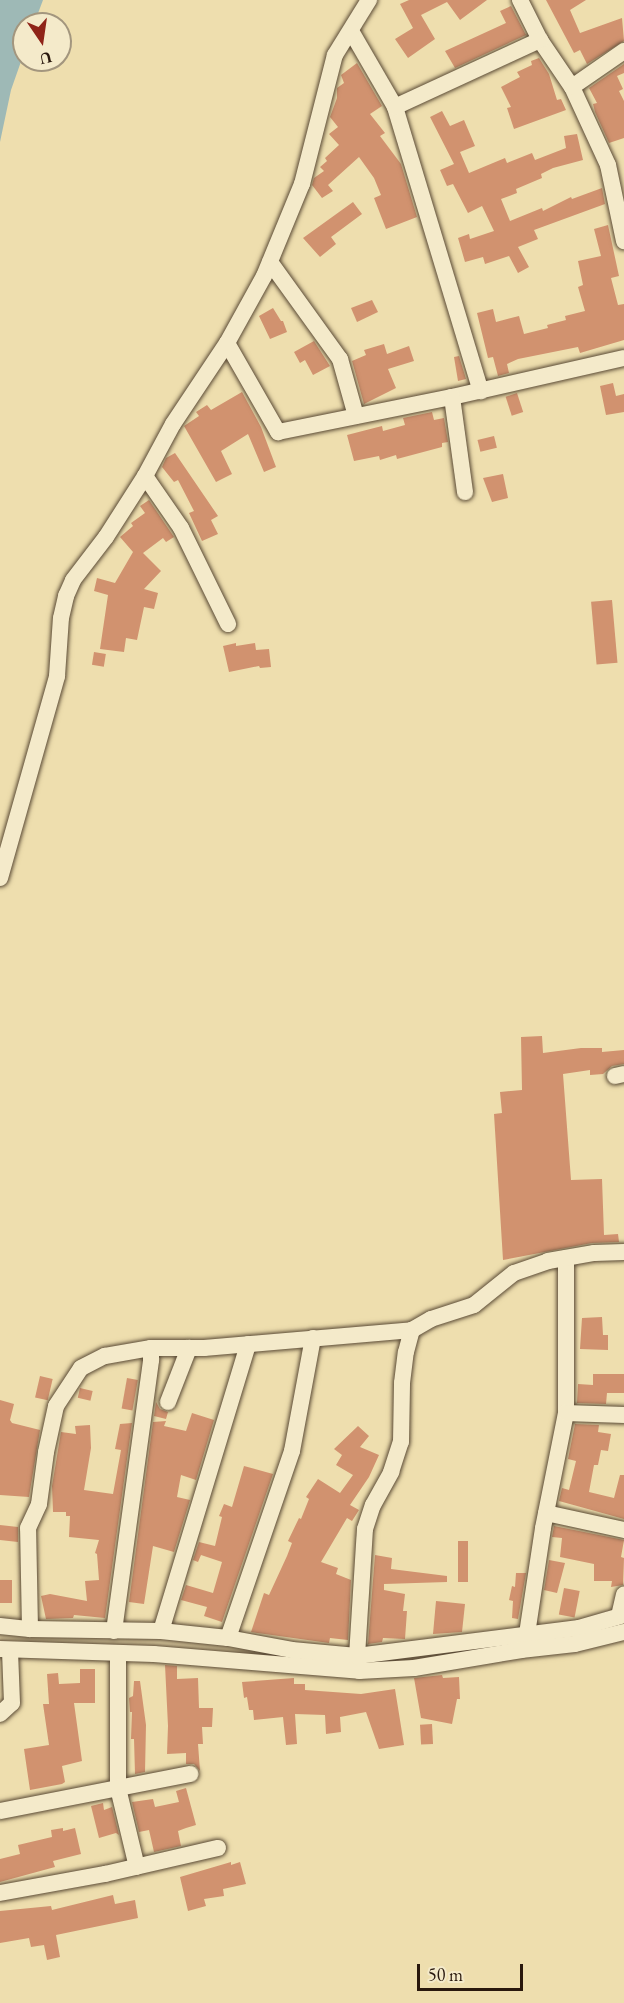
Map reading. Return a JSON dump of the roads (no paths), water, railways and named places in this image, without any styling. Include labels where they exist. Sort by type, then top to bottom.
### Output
[{"type":"street","points":[[0,878],[57,676],[61,618],[66,596],[74,580],[106,537],[145,476],[173,424],[227,343],[270,262],[302,184],[335,55],[369,0]]},
{"type":"street","points":[[520,0],[540,40],[572,87],[608,165],[624,242]]},
{"type":"street","points":[[351,31],[395,107],[481,391]]},
{"type":"street","points":[[395,107],[540,40]]},
{"type":"street","points":[[572,87],[624,51]]},
{"type":"street","points":[[608,165],[624,159]]},
{"type":"street","points":[[270,262],[340,359],[356,416]]},
{"type":"street","points":[[227,343],[278,432],[481,391],[624,358]]},
{"type":"street","points":[[452,397],[465,492]]},
{"type":"street","points":[[145,476],[181,528],[228,624]]},
{"type":"street","points":[[30,1629],[28,1528],[39,1504],[45,1452],[56,1406],[81,1368],[105,1356],[151,1348],[248,1344],[412,1330],[431,1319],[474,1305],[514,1274],[548,1261],[624,1252]]},
{"type":"street","points":[[527,1634],[546,1513],[566,1413],[566,1258]]},
{"type":"street","points":[[357,1656],[365,1528],[373,1505],[391,1473],[401,1442],[402,1383],[406,1352],[412,1330]]},
{"type":"street","points":[[228,1638],[292,1451],[313,1338]]},
{"type":"street","points":[[161,1631],[248,1344]]},
{"type":"street","points":[[114,1631],[151,1348]]},
{"type":"street","points":[[168,1402],[189,1348]]},
{"type":"street","points":[[566,1413],[624,1414]]},
{"type":"street","points":[[546,1513],[624,1530]]},
{"type":"street","points":[[622,1621],[624,1595]]},
{"type":"street","points":[[0,1626],[30,1629],[161,1631],[228,1638],[292,1650],[357,1656],[622,1621]]},
{"type":"street","points":[[1,1718],[12,1703],[5,1649],[118,1653],[370,1670],[414,1668],[520,1650],[575,1644],[622,1621]]},
{"type":"street","points":[[118,1653],[118,1788],[137,1867]]},
{"type":"street","points":[[0,1811],[190,1774]]},
{"type":"street","points":[[0,1893],[137,1867],[218,1848]]},
{"type":"water","points":[[0,0],[43,0],[38,12],[12,12],[12,72],[17,72],[11,90],[0,142]]}]
